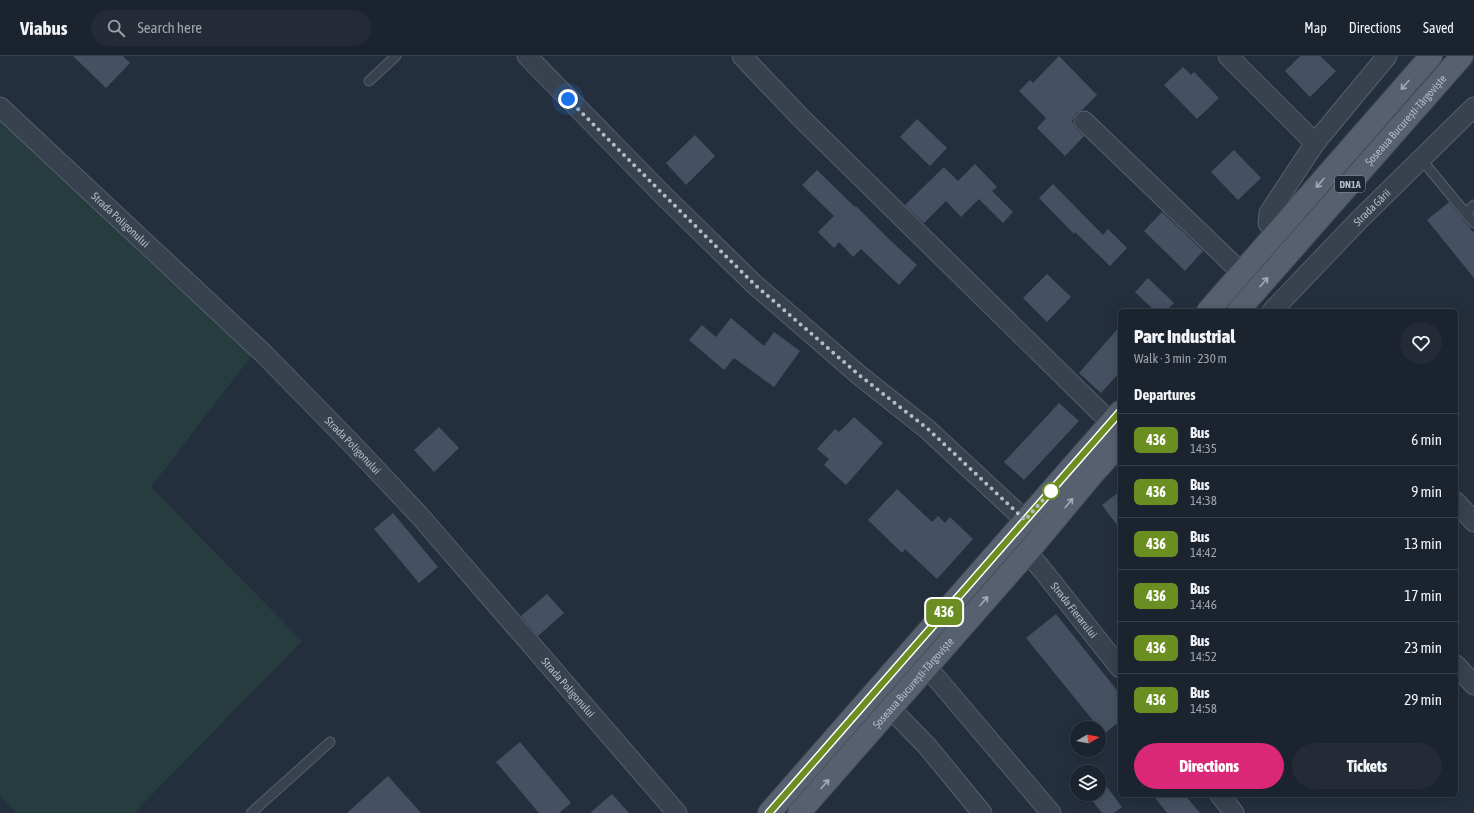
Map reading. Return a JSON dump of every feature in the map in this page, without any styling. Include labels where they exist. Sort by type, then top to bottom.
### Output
[{"type":"main road","name":"DN1A","points":[[1210,309],[1431,56]]},
{"type":"main road","name":"Șoseaua București-Târgoviște","points":[[1240,309],[1462,56]]},
{"type":"main road","name":"Șoseaua București-Târgoviște","points":[[769,813],[1116,417]]},
{"type":"main road","name":"Șoseaua București-Târgoviște","points":[[799,813],[1027,553],[1118,446]]},
{"type":"street","points":[[527,56],[754,284],[859,375],[928,429],[1025,520]]},
{"type":"street","points":[[742,56],[799,116],[1099,411],[1116,417]]},
{"type":"street","points":[[1228,56],[1315,143]]},
{"type":"street","points":[[1275,234],[1268,223],[1269,213],[1315,143],[1387,56]]},
{"type":"street","name":"Strada Poligonului","points":[[0,107],[264,354],[352,444],[419,515],[677,813]]},
{"type":"street","name":"Strada Gării","points":[[1277,309],[1360,219],[1474,107]]},
{"type":"street","points":[[1084,121],[1242,273]]},
{"type":"street","points":[[1458,504],[1474,522]]},
{"type":"street","name":"Strada Fierarului","points":[[1027,553],[1040,567],[1118,665]]},
{"type":"street","points":[[927,667],[1051,813]]},
{"type":"street","points":[[1458,667],[1474,685]]},
{"type":"street","points":[[890,709],[927,746],[982,813]]},
{"type":"street","points":[[1222,797],[1234,813]]},
{"type":"lane","points":[[369,81],[396,56]]},
{"type":"lane","points":[[1421,159],[1474,224]]},
{"type":"lane","points":[[1465,213],[1474,205]]},
{"type":"lane","points":[[251,813],[330,742]]},
{"type":"green space","points":[[0,111],[253,354],[151,487],[302,641],[134,813],[17,813],[0,795]]},
{"type":"building","points":[[73,56],[123,56],[130,63],[106,88]]},
{"type":"building","points":[[1059,56],[1097,95],[1082,110],[1076,113],[1072,121],[1076,129],[1084,136],[1065,156],[1037,128],[1046,118],[1019,91],[1030,80],[1033,83]]},
{"type":"building","points":[[1300,56],[1320,56],[1336,71],[1310,97],[1285,71]]},
{"type":"building","points":[[1183,67],[1191,75],[1194,72],[1219,98],[1197,119],[1164,85]]},
{"type":"building","points":[[917,119],[947,148],[930,166],[900,137]]},
{"type":"building","points":[[695,135],[715,156],[686,185],[666,163]]},
{"type":"building","points":[[1234,150],[1261,178],[1238,200],[1211,172]]},
{"type":"building","points":[[975,164],[997,187],[992,191],[1013,212],[1003,223],[979,199],[961,217],[946,201],[924,223],[905,205],[944,167],[958,181]]},
{"type":"building","points":[[817,170],[917,265],[899,285],[861,249],[853,257],[839,242],[834,248],[818,232],[834,216],[802,185]]},
{"type":"building","points":[[1053,184],[1103,235],[1108,229],[1127,248],[1110,266],[1075,232],[1074,234],[1039,198]]},
{"type":"building","points":[[1449,202],[1474,233],[1474,278],[1427,220]]},
{"type":"building","points":[[1162,212],[1203,251],[1185,271],[1144,231]]},
{"type":"building","points":[[1047,274],[1071,297],[1047,322],[1023,298]]},
{"type":"building","points":[[1148,278],[1174,303],[1168,309],[1153,309],[1135,292]]},
{"type":"building","points":[[731,318],[764,346],[774,332],[800,351],[774,387],[734,358],[724,370],[689,340],[702,325],[716,337]]},
{"type":"building","points":[[1118,328],[1118,374],[1101,393],[1079,373]]},
{"type":"building","points":[[1059,403],[1079,421],[1024,480],[1004,462]]},
{"type":"building","points":[[854,417],[883,443],[846,485],[824,465],[829,459],[817,449],[835,429],[839,432]]},
{"type":"building","points":[[439,427],[459,448],[434,472],[414,450]]},
{"type":"building","points":[[897,489],[932,522],[938,516],[945,523],[950,517],[973,539],[937,579],[905,549],[902,553],[868,520]]},
{"type":"building","points":[[1118,493],[1118,526],[1102,505]]},
{"type":"building","points":[[393,513],[438,567],[419,583],[374,529]]},
{"type":"building","points":[[547,594],[564,613],[538,636],[521,616]]},
{"type":"building","points":[[1056,614],[1118,692],[1118,723],[1106,732],[1106,721],[1093,721],[1026,638]]},
{"type":"building","points":[[520,742],[571,803],[559,813],[539,813],[496,762]]},
{"type":"building","points":[[388,776],[421,813],[347,813]]},
{"type":"building","points":[[1106,786],[1122,807],[1114,813],[1102,813],[1093,801],[1106,801]]},
{"type":"building","points":[[612,794],[629,813],[590,813]]},
{"type":"building","points":[[1155,797],[1187,797],[1200,813],[1167,813]]},
{"type":"bus line","name":"436","points":[[769,813],[1118,414]]},
{"type":"route","points":[[568,99],[754,284],[859,375],[928,429],[1025,520],[1051,491]]}]
